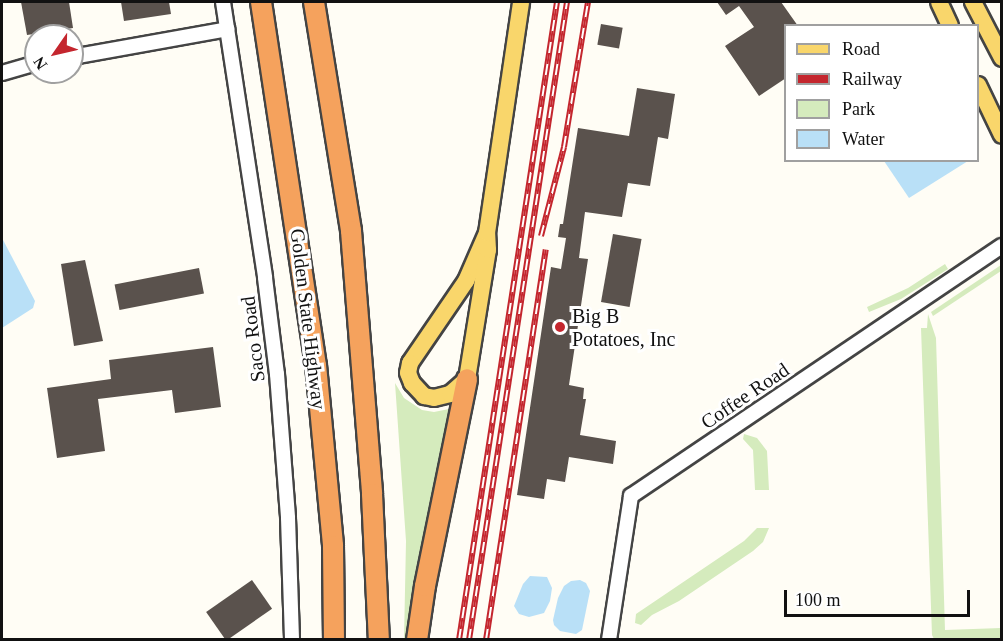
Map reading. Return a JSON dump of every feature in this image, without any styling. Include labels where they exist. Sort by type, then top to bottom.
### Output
[{"type":"highway","name":"Golden State Highway","points":[[261,2],[316,365],[333,546],[334,639]]},
{"type":"highway","points":[[314,2],[351,231],[372,494],[379,639]]},
{"type":"highway","points":[[417,639],[424,585],[468,379]]},
{"type":"main road","points":[[487,233],[469,274],[416,351],[408,373],[417,390],[434,398],[456,391],[468,379],[488,250],[487,233],[521,2]]},
{"type":"main road","points":[[939,2],[949,24]]},
{"type":"main road","points":[[973,2],[1002,58]]},
{"type":"main road","points":[[979,87],[1002,135]]},
{"type":"street","name":"Saco Road","points":[[223,2],[265,278],[277,374],[288,518],[292,639]]},
{"type":"street","points":[[84,55],[227,29]]},
{"type":"street","points":[[2,74],[24,67]]},
{"type":"street","name":"Coffee Road","points":[[609,639],[631,496],[1002,246]]},
{"type":"green space","points":[[945,264],[948,269],[901,299],[869,312],[867,307],[908,288]]},
{"type":"green space","points":[[1001,265],[1001,271],[933,316],[931,312]]},
{"type":"green space","points":[[928,314],[936,338],[945,630],[1001,628],[1001,639],[934,639],[932,635],[921,328],[927,328]]},
{"type":"green space","points":[[395,383],[404,398],[422,410],[434,412],[454,408],[419,567],[409,639],[404,639],[406,541]]},
{"type":"green space","points":[[744,434],[757,438],[767,451],[769,490],[755,490],[753,450],[743,439]]},
{"type":"green space","points":[[757,528],[769,528],[763,542],[753,551],[679,601],[652,615],[641,625],[635,623],[636,614],[744,541]]},
{"type":"water","points":[[885,162],[966,162],[909,198]]},
{"type":"water","points":[[2,238],[35,301],[33,308],[2,328]]},
{"type":"water","points":[[530,576],[547,577],[552,588],[550,601],[544,613],[529,617],[519,614],[514,606],[523,584]]},
{"type":"water","points":[[580,580],[586,583],[590,591],[582,630],[576,634],[560,631],[554,625],[553,620],[558,598],[564,586],[571,581]]},
{"type":"building","points":[[21,2],[69,2],[72,24],[25,24]]},
{"type":"building","points":[[121,2],[169,2],[171,14],[124,21]]},
{"type":"building","points":[[717,2],[781,2],[797,24],[784,24],[784,79],[759,96],[725,46],[754,27],[739,6],[726,15]]},
{"type":"building","points":[[601,24],[623,28],[619,49],[597,45]]},
{"type":"building","points":[[637,88],[675,94],[668,139],[658,137],[650,186],[628,183],[622,217],[585,212],[579,258],[588,259],[569,385],[584,388],[583,399],[586,399],[580,435],[616,441],[613,464],[569,457],[565,482],[547,479],[544,499],[517,495],[551,267],[561,269],[566,238],[558,237],[560,224],[563,224],[578,128],[629,136]]},
{"type":"building","points":[[613,234],[642,239],[630,307],[601,302]]},
{"type":"building","points":[[85,260],[103,341],[74,346],[61,264]]},
{"type":"building","points":[[199,268],[204,294],[120,310],[115,284]]},
{"type":"building","points":[[213,347],[221,407],[175,413],[172,390],[98,399],[105,451],[57,458],[47,388],[111,379],[109,360]]},
{"type":"building","points":[[252,580],[272,609],[227,640],[206,612]]},
{"type":"railway","points":[[459,640],[557,2]]},
{"type":"railway","points":[[469,640],[567,2]]},
{"type":"railway","points":[[541,236],[564,147],[588,2]]},
{"type":"railway","points":[[486,640],[546,250]]},
{"type":"place","name":"Big B Potatoes, Inc","points":[[560,327]]}]
